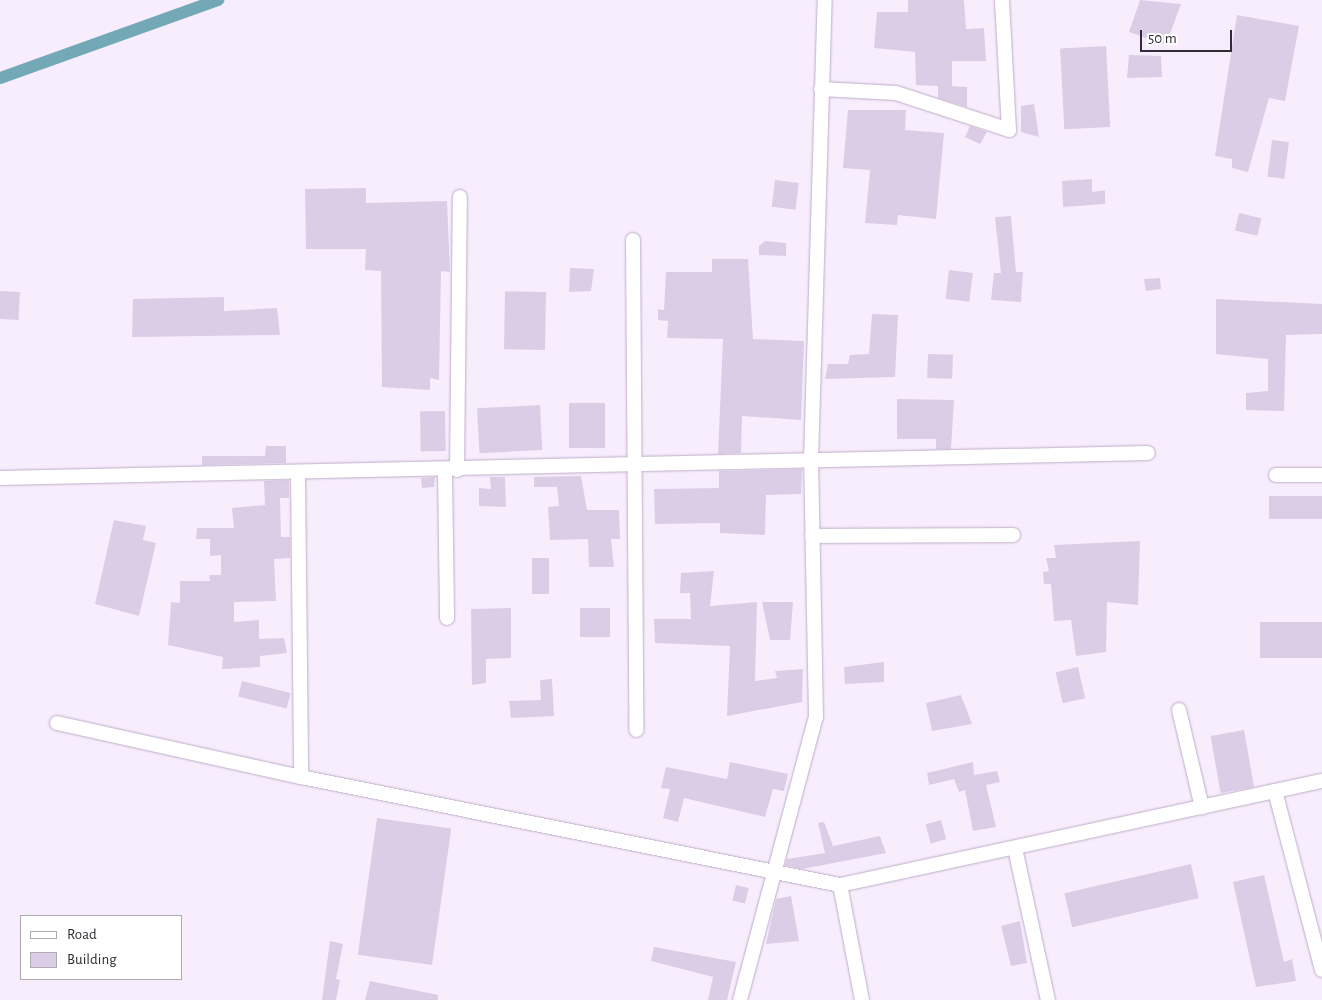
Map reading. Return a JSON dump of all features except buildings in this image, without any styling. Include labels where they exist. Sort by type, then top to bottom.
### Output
[{"type":"street","points":[[740,1000],[772,872],[816,717],[811,461],[825,0]]},
{"type":"street","points":[[821,89],[896,93],[1009,130],[1002,0]]},
{"type":"street","points":[[447,618],[460,197]]},
{"type":"street","points":[[633,240],[636,730]]},
{"type":"street","points":[[0,478],[298,474],[1148,453]]},
{"type":"street","points":[[298,474],[301,778]]},
{"type":"street","points":[[1276,475],[1322,475]]},
{"type":"street","points":[[812,536],[1013,534]]},
{"type":"street","points":[[1179,710],[1202,807]]},
{"type":"street","points":[[57,723],[301,778],[840,885],[1322,781]]},
{"type":"street","points":[[1275,791],[1322,970]]},
{"type":"street","points":[[1015,848],[1048,1000]]},
{"type":"street","points":[[840,885],[862,1000]]},
{"type":"waterway","points":[[0,78],[218,0]]}]
